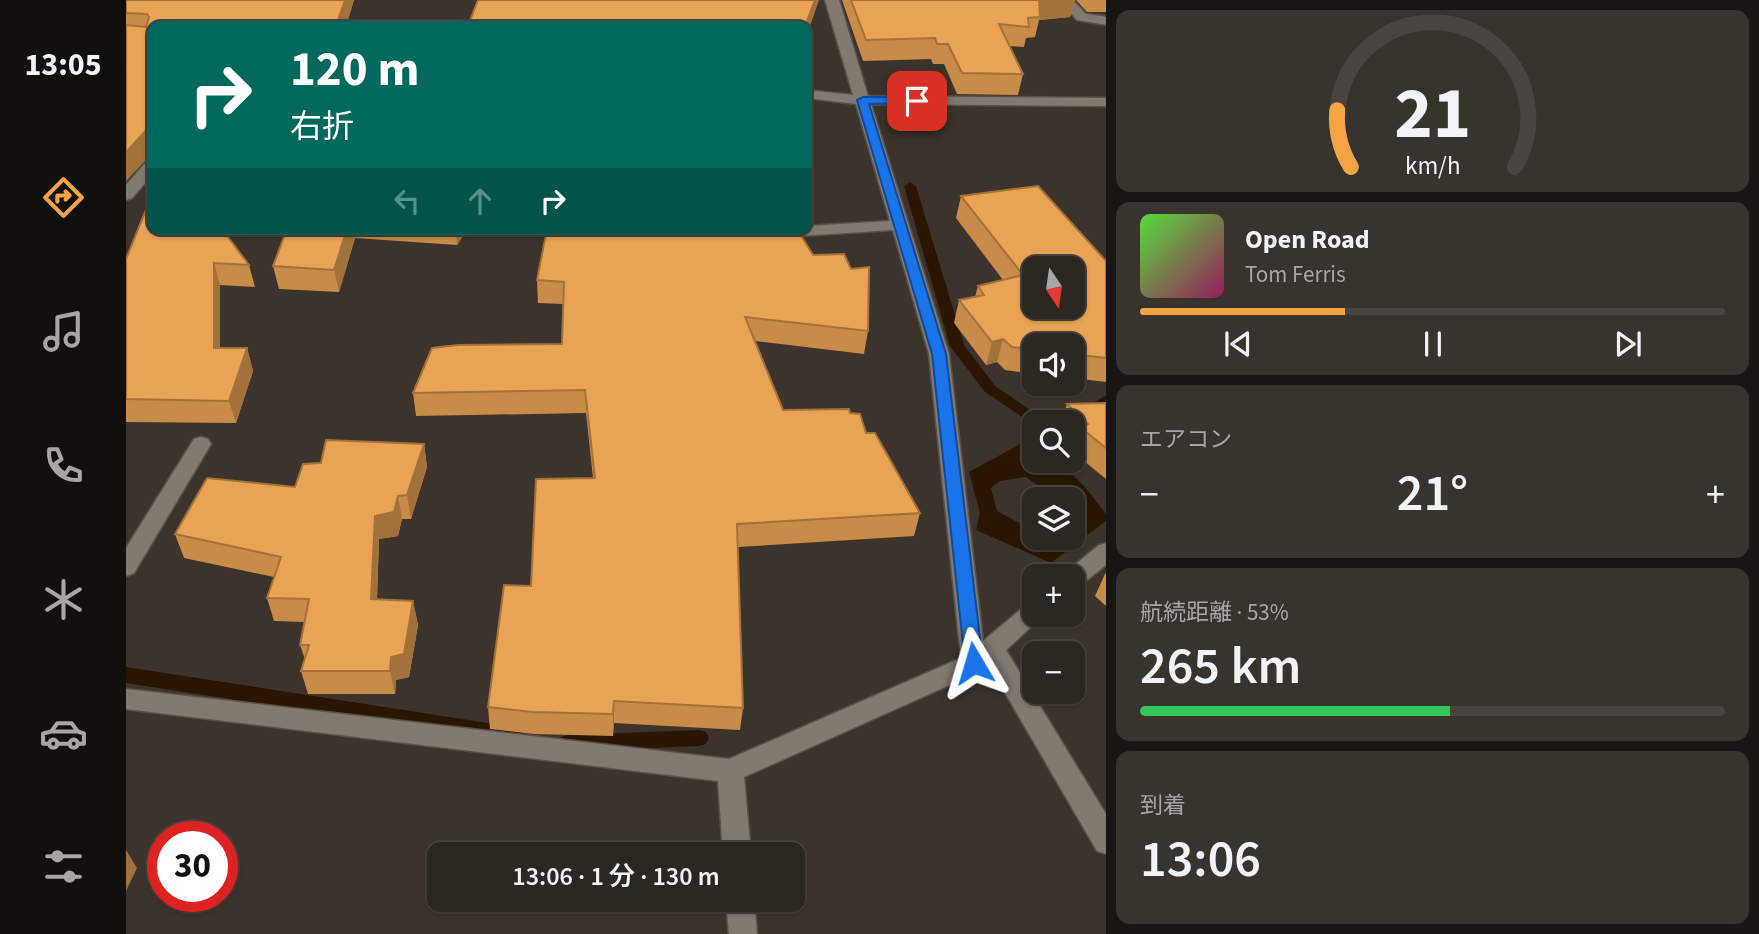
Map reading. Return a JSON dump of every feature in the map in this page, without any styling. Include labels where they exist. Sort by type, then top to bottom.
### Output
[{"type":"street","points":[[832,0],[939,354],[983,655],[1106,842]]},
{"type":"street","points":[[1066,0],[1082,17],[1106,21]]},
{"type":"street","points":[[812,95],[863,100],[1106,102]]},
{"type":"street","points":[[126,195],[147,171]]},
{"type":"street","points":[[812,230],[900,225]]},
{"type":"street","points":[[126,567],[201,443]]},
{"type":"street","points":[[1085,569],[1106,551]]},
{"type":"street","points":[[126,699],[730,771],[983,655],[1022,622]]},
{"type":"street","points":[[730,771],[736,842]]},
{"type":"street","points":[[741,912],[743,934]]},
{"type":"shaded area","points":[[1022,443],[1022,473],[1070,473],[1084,487],[1040,487],[1026,477],[1000,481],[991,488],[997,511],[1022,524],[1022,550],[1068,550],[1051,563],[976,530],[980,513],[969,472]]},
{"type":"shaded area","points":[[1085,488],[1106,514],[1106,521],[1085,537]]},
{"type":"building","points":[[126,0],[345,0],[338,21],[148,21],[147,14],[126,13]]},
{"type":"building","points":[[478,0],[815,0],[807,21],[470,21]]},
{"type":"building","points":[[851,0],[1048,0],[1039,1],[1040,17],[1028,18],[1029,27],[999,24],[1023,74],[962,73],[948,44],[937,44],[935,38],[866,40]]},
{"type":"building","points":[[147,24],[147,129],[126,152],[126,25],[146,27]]},
{"type":"building","points":[[1038,186],[1106,261],[1106,358],[1085,355],[1085,333],[1022,333],[1022,348],[1012,347],[1003,339],[992,342],[959,300],[984,295],[978,286],[1022,275],[1022,319],[1085,319],[1085,256],[1022,256],[1022,274],[961,196]]},
{"type":"building","points":[[147,207],[147,235],[226,235],[249,265],[214,263],[214,348],[247,348],[229,401],[126,399],[126,259]]},
{"type":"building","points":[[285,235],[345,235],[334,270],[273,266]]},
{"type":"building","points":[[546,235],[801,235],[813,255],[844,254],[851,269],[869,267],[868,331],[745,317],[783,410],[849,409],[850,413],[860,414],[866,433],[875,433],[920,513],[737,524],[743,708],[614,701],[613,714],[532,712],[488,707],[504,585],[531,586],[536,479],[595,478],[585,390],[413,393],[432,348],[458,345],[562,344],[564,282],[537,280]]},
{"type":"building","points":[[1106,403],[1106,448],[1085,431],[1085,426],[1088,424],[1085,421],[1085,410],[1073,410],[1067,404]]},
{"type":"building","points":[[326,440],[424,444],[407,495],[398,496],[394,512],[375,516],[371,599],[413,601],[404,654],[391,657],[390,671],[301,671],[309,645],[300,645],[309,599],[267,598],[281,557],[175,534],[207,478],[295,487],[303,464],[321,463]]},
{"type":"waterway","points":[[910,186],[957,346],[990,389],[1022,410]]},
{"type":"waterway","points":[[1085,412],[1106,401]]},
{"type":"waterway","points":[[126,675],[514,735]]},
{"type":"waterway","points":[[568,743],[699,738]]},
{"type":"route","points":[[917,101],[863,100],[939,354],[974,663]]}]
